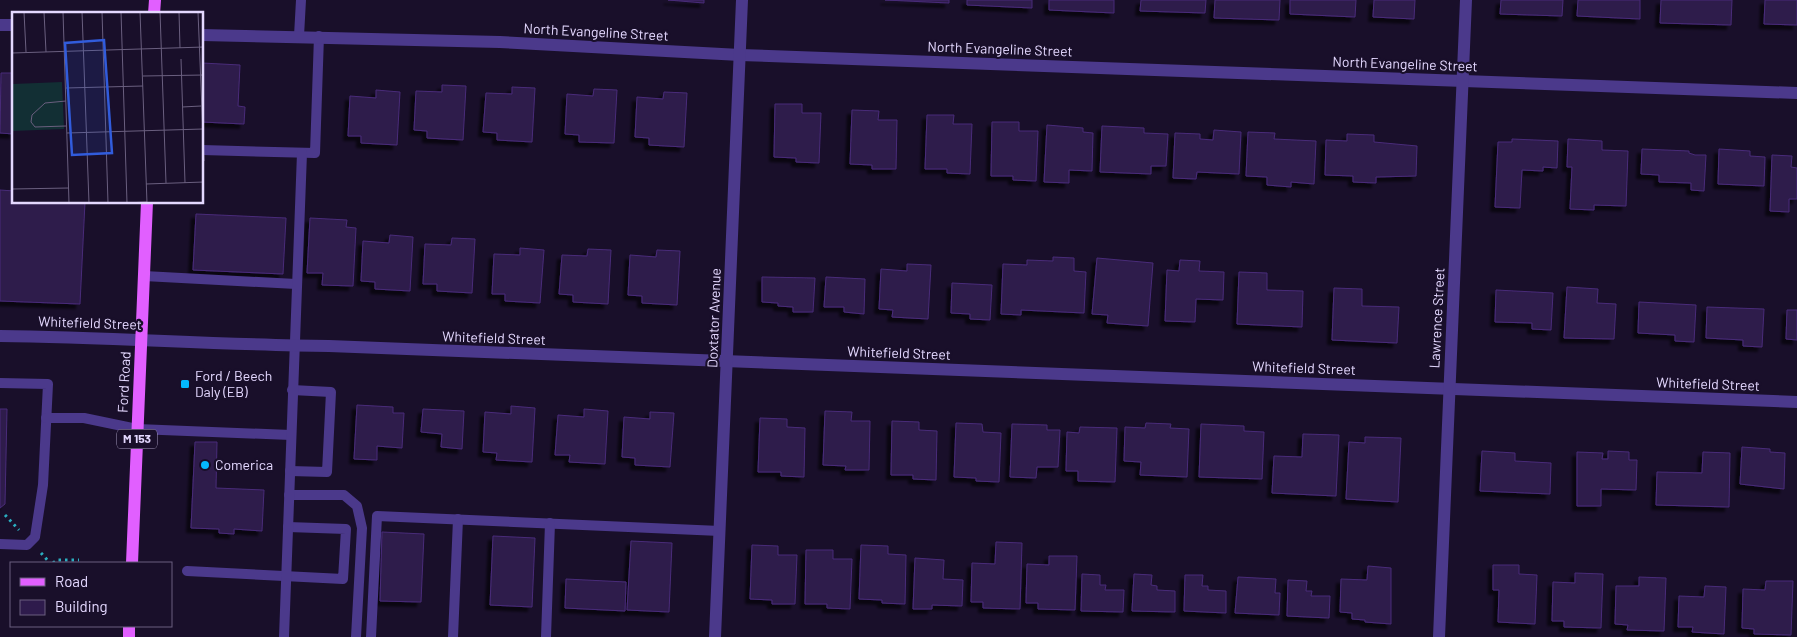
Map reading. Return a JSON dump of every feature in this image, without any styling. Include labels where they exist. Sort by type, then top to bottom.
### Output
[{"type":"main road","name":"Ford Road","points":[[132,562],[147,204]]},
{"type":"street","name":"Doxtator Avenue","points":[[715,637],[742,0]]},
{"type":"street","name":"Lawrence Street","points":[[1439,637],[1466,0]]},
{"type":"street","name":"North Evangeline Street","points":[[204,35],[319,36],[500,42],[740,55],[1797,93]]},
{"type":"street","name":"Whitefield Street","points":[[0,336],[1797,402]]},
{"type":"lane","points":[[299,36],[301,0]]},
{"type":"lane","points":[[204,150],[315,153],[319,36]]},
{"type":"lane","points":[[284,637],[302,153]]},
{"type":"lane","points":[[144,276],[296,284]]},
{"type":"lane","points":[[0,383],[48,384],[43,486],[35,537],[27,545],[0,544]]},
{"type":"lane","points":[[290,471],[328,472],[331,392],[292,390]]},
{"type":"lane","points":[[46,418],[84,418],[137,429],[291,436]]},
{"type":"lane","points":[[289,495],[344,495],[357,506],[362,528],[356,637]]},
{"type":"lane","points":[[371,637],[377,516],[720,530]]},
{"type":"lane","points":[[453,637],[458,519]]},
{"type":"lane","points":[[546,637],[550,523]]},
{"type":"lane","points":[[187,571],[286,578],[343,579],[346,529],[288,527]]},
{"type":"path","points":[[5,515],[8,518]]},
{"type":"path","points":[[45,557],[51,562]]},
{"type":"path","points":[[54,562],[57,560],[79,560]]},
{"type":"building","points":[[668,0],[704,0],[704,3]]},
{"type":"building","points":[[885,0],[949,0],[949,3]]},
{"type":"building","points":[[967,0],[1032,0],[1032,8],[967,5]]},
{"type":"building","points":[[1049,0],[1114,0],[1114,13],[1049,10]]},
{"type":"building","points":[[1141,0],[1206,0],[1205,13],[1140,11]]},
{"type":"building","points":[[1215,0],[1280,0],[1279,20],[1214,18]]},
{"type":"building","points":[[1290,0],[1356,0],[1355,17],[1290,14]]},
{"type":"building","points":[[1374,0],[1415,0],[1414,19],[1373,17]]},
{"type":"building","points":[[1501,0],[1563,0],[1562,16],[1500,14]]},
{"type":"building","points":[[1578,0],[1640,0],[1640,19],[1577,16]]},
{"type":"building","points":[[1661,0],[1732,0],[1731,25],[1660,23]]},
{"type":"building","points":[[1765,0],[1797,0],[1797,25],[1764,24]]},
{"type":"building","points":[[204,63],[240,65],[238,106],[245,107],[244,124],[204,122]]},
{"type":"building","points":[[1,73],[12,73],[12,134],[0,133]]},
{"type":"building","points":[[442,85],[466,86],[463,140],[427,138],[427,131],[414,130],[416,91],[442,92]]},
{"type":"building","points":[[512,87],[535,88],[532,142],[497,140],[497,133],[483,132],[486,93],[512,94]]},
{"type":"building","points":[[594,89],[617,90],[614,143],[579,142],[579,135],[565,134],[567,94],[593,96]]},
{"type":"building","points":[[376,90],[400,92],[397,145],[361,143],[361,136],[348,136],[350,96],[376,98]]},
{"type":"building","points":[[664,92],[687,93],[684,147],[649,145],[649,138],[635,137],[637,97],[663,99]]},
{"type":"building","points":[[775,104],[802,104],[802,113],[821,113],[819,163],[796,162],[796,158],[774,157]]},
{"type":"building","points":[[852,110],[879,111],[878,120],[897,120],[896,169],[872,169],[872,165],[850,164]]},
{"type":"building","points":[[927,115],[954,115],[953,124],[972,124],[970,174],[947,173],[947,169],[925,169]]},
{"type":"building","points":[[992,122],[1019,122],[1019,131],[1038,131],[1036,181],[1013,180],[1013,176],[991,176]]},
{"type":"building","points":[[1047,125],[1083,128],[1083,132],[1093,133],[1092,171],[1069,170],[1069,183],[1044,182]]},
{"type":"building","points":[[1102,126],[1144,128],[1144,133],[1168,134],[1166,166],[1151,166],[1151,174],[1100,172]]},
{"type":"building","points":[[1214,130],[1241,132],[1239,174],[1197,172],[1196,179],[1173,178],[1175,133],[1200,134],[1200,139],[1213,140]]},
{"type":"building","points":[[1248,132],[1275,133],[1274,139],[1316,141],[1314,184],[1291,182],[1291,187],[1267,185],[1267,177],[1246,176]]},
{"type":"building","points":[[1347,134],[1374,135],[1374,142],[1417,146],[1416,176],[1376,177],[1376,183],[1353,182],[1353,176],[1325,175],[1326,140],[1347,141]]},
{"type":"building","points":[[1512,139],[1558,141],[1557,168],[1543,167],[1543,171],[1522,170],[1520,208],[1495,207],[1498,142],[1512,142]]},
{"type":"building","points":[[1568,139],[1602,141],[1602,150],[1628,151],[1626,206],[1594,205],[1594,210],[1570,209],[1572,167],[1567,167]]},
{"type":"building","points":[[1642,149],[1689,151],[1689,153],[1695,155],[1706,155],[1704,191],[1691,190],[1691,183],[1659,182],[1659,175],[1641,174]]},
{"type":"building","points":[[1719,149],[1750,151],[1750,156],[1765,157],[1764,186],[1718,184]]},
{"type":"building","points":[[1772,155],[1792,156],[1791,167],[1797,168],[1797,199],[1789,199],[1789,212],[1770,211]]},
{"type":"building","points":[[0,190],[12,191],[12,204],[85,204],[80,304],[0,301]]},
{"type":"building","points":[[196,214],[286,218],[283,274],[193,270]]},
{"type":"building","points":[[310,218],[347,220],[346,227],[356,228],[353,286],[322,285],[323,273],[307,273]]},
{"type":"building","points":[[390,235],[413,237],[410,291],[375,289],[375,282],[361,281],[363,241],[389,243]]},
{"type":"building","points":[[452,238],[475,239],[472,293],[437,291],[437,284],[423,284],[425,244],[451,245]]},
{"type":"building","points":[[520,248],[544,250],[540,303],[505,301],[505,294],[492,294],[494,254],[520,255]]},
{"type":"building","points":[[588,249],[611,250],[608,304],[573,302],[573,295],[559,294],[562,255],[587,256]]},
{"type":"building","points":[[657,250],[680,251],[677,305],[642,303],[642,296],[628,295],[630,255],[656,257]]},
{"type":"building","points":[[1053,257],[1074,258],[1074,271],[1086,272],[1084,313],[1021,310],[1021,315],[1001,314],[1003,264],[1027,265],[1027,260],[1053,261]]},
{"type":"building","points":[[1097,258],[1153,263],[1148,326],[1107,323],[1108,315],[1092,314]]},
{"type":"building","points":[[1180,260],[1200,261],[1199,271],[1224,272],[1223,300],[1196,299],[1195,322],[1165,321],[1167,270],[1179,271]]},
{"type":"building","points":[[907,264],[931,265],[928,319],[892,317],[893,310],[879,309],[881,269],[907,271]]},
{"type":"building","points":[[1239,272],[1267,273],[1267,290],[1303,291],[1302,327],[1237,324]]},
{"type":"building","points":[[762,277],[815,278],[813,312],[793,312],[793,307],[778,306],[778,303],[762,302]]},
{"type":"building","points":[[826,277],[865,279],[864,314],[844,312],[844,307],[824,307]]},
{"type":"building","points":[[952,283],[992,285],[990,320],[970,319],[970,314],[951,313]]},
{"type":"building","points":[[1567,287],[1598,289],[1597,303],[1616,304],[1614,339],[1564,338]]},
{"type":"building","points":[[1334,288],[1362,289],[1362,306],[1399,307],[1397,343],[1332,340]]},
{"type":"building","points":[[1496,290],[1553,293],[1551,330],[1532,329],[1532,323],[1495,322]]},
{"type":"building","points":[[1639,302],[1696,305],[1694,342],[1675,341],[1675,335],[1638,333]]},
{"type":"building","points":[[1707,307],[1764,309],[1762,347],[1743,346],[1743,340],[1706,338]]},
{"type":"building","points":[[1787,310],[1797,310],[1797,340],[1786,339]]},
{"type":"building","points":[[357,405],[393,407],[393,413],[404,413],[402,448],[377,446],[377,460],[354,459]]},
{"type":"building","points":[[511,406],[535,408],[532,462],[496,460],[497,453],[483,452],[485,412],[511,414]]},
{"type":"building","points":[[0,409],[7,409],[5,504],[0,508]]},
{"type":"building","points":[[423,409],[464,411],[462,449],[441,447],[442,434],[421,432]]},
{"type":"building","points":[[584,409],[608,411],[605,464],[569,462],[570,455],[555,455],[558,415],[584,417]]},
{"type":"building","points":[[825,411],[852,412],[851,421],[870,421],[869,470],[845,470],[846,466],[823,465]]},
{"type":"building","points":[[650,412],[674,413],[670,467],[635,465],[635,458],[622,457],[624,417],[650,419]]},
{"type":"building","points":[[760,418],[787,419],[787,427],[805,428],[804,477],[781,476],[781,472],[758,472]]},
{"type":"building","points":[[892,421],[919,422],[919,430],[937,431],[936,480],[913,479],[913,475],[891,475]]},
{"type":"building","points":[[956,423],[982,424],[983,432],[1001,433],[999,482],[976,481],[976,478],[954,477]]},
{"type":"building","points":[[1146,423],[1171,424],[1170,428],[1189,429],[1187,477],[1140,475],[1141,462],[1124,461],[1125,427],[1145,428]]},
{"type":"building","points":[[1012,424],[1047,425],[1047,430],[1060,430],[1058,467],[1037,467],[1036,478],[1010,477]]},
{"type":"building","points":[[1201,424],[1244,426],[1244,431],[1264,432],[1262,479],[1199,477]]},
{"type":"building","points":[[1080,427],[1117,428],[1115,482],[1078,481],[1078,471],[1066,471],[1067,432],[1079,433]]},
{"type":"building","points":[[1303,434],[1339,435],[1336,496],[1272,493],[1274,456],[1302,457]]},
{"type":"building","points":[[1365,437],[1401,438],[1398,502],[1346,499],[1349,442],[1365,443]]},
{"type":"building","name":"Comerica","points":[[195,442],[217,442],[216,488],[264,490],[262,531],[234,529],[234,534],[219,533],[219,529],[191,528]]},
{"type":"building","points":[[1742,447],[1770,449],[1770,452],[1785,453],[1784,489],[1740,484]]},
{"type":"building","points":[[1482,451],[1515,453],[1515,461],[1551,463],[1550,494],[1480,491]]},
{"type":"building","points":[[1608,451],[1629,452],[1629,460],[1637,460],[1636,490],[1601,489],[1601,506],[1577,506],[1577,452],[1603,453],[1602,459],[1608,459]]},
{"type":"building","points":[[1703,452],[1730,453],[1729,507],[1656,505],[1657,472],[1702,473]]},
{"type":"building","points":[[382,532],[424,534],[421,602],[380,601]]},
{"type":"building","points":[[493,536],[535,538],[532,607],[490,605]]},
{"type":"building","points":[[631,541],[672,543],[669,612],[627,610]]},
{"type":"building","points":[[996,542],[1022,543],[1020,609],[983,608],[983,602],[971,602],[972,563],[995,564]]},
{"type":"building","points":[[752,545],[778,546],[778,555],[797,555],[795,604],[772,604],[772,600],[750,599]]},
{"type":"building","points":[[861,545],[888,546],[888,554],[906,555],[905,604],[859,599]]},
{"type":"building","points":[[806,550],[833,550],[833,559],[852,559],[850,609],[827,608],[827,604],[805,604]]},
{"type":"building","points":[[1049,556],[1077,556],[1075,610],[1038,609],[1038,603],[1026,603],[1027,564],[1049,565]]},
{"type":"building","points":[[915,558],[944,560],[943,579],[963,580],[962,606],[932,605],[932,609],[913,609]]},
{"type":"building","points":[[1493,565],[1519,565],[1519,574],[1537,575],[1535,624],[1498,622],[1499,590],[1493,590]]},
{"type":"building","points":[[1368,566],[1391,568],[1391,624],[1352,619],[1352,613],[1340,612],[1341,579],[1367,580]]},
{"type":"building","points":[[1575,573],[1603,574],[1601,628],[1564,627],[1564,621],[1552,621],[1553,582],[1575,583]]},
{"type":"building","points":[[1082,574],[1100,575],[1100,585],[1106,585],[1105,590],[1124,590],[1123,612],[1081,611]]},
{"type":"building","points":[[1134,574],[1152,575],[1151,585],[1157,586],[1157,590],[1175,591],[1175,612],[1132,611]]},
{"type":"building","points":[[1185,575],[1203,575],[1202,586],[1208,586],[1208,590],[1226,591],[1226,613],[1184,611]]},
{"type":"building","points":[[1238,577],[1276,579],[1275,593],[1280,593],[1279,615],[1235,613]]},
{"type":"building","points":[[1639,577],[1666,578],[1664,631],[1627,630],[1628,625],[1615,624],[1616,586],[1639,586]]},
{"type":"building","points":[[566,579],[626,582],[625,611],[565,608]]},
{"type":"building","points":[[1288,580],[1307,581],[1306,591],[1312,591],[1311,596],[1330,596],[1329,618],[1287,616]]},
{"type":"building","points":[[1766,581],[1793,581],[1791,635],[1754,634],[1754,629],[1742,628],[1743,589],[1765,590]]},
{"type":"building","points":[[1705,586],[1726,587],[1724,634],[1692,632],[1693,627],[1678,627],[1679,596],[1704,597]]},
{"type":"place","name":"Ford / Beech Daly (EB)","points":[[185,384]]},
{"type":"place","name":"Comerica","points":[[205,465]]}]
